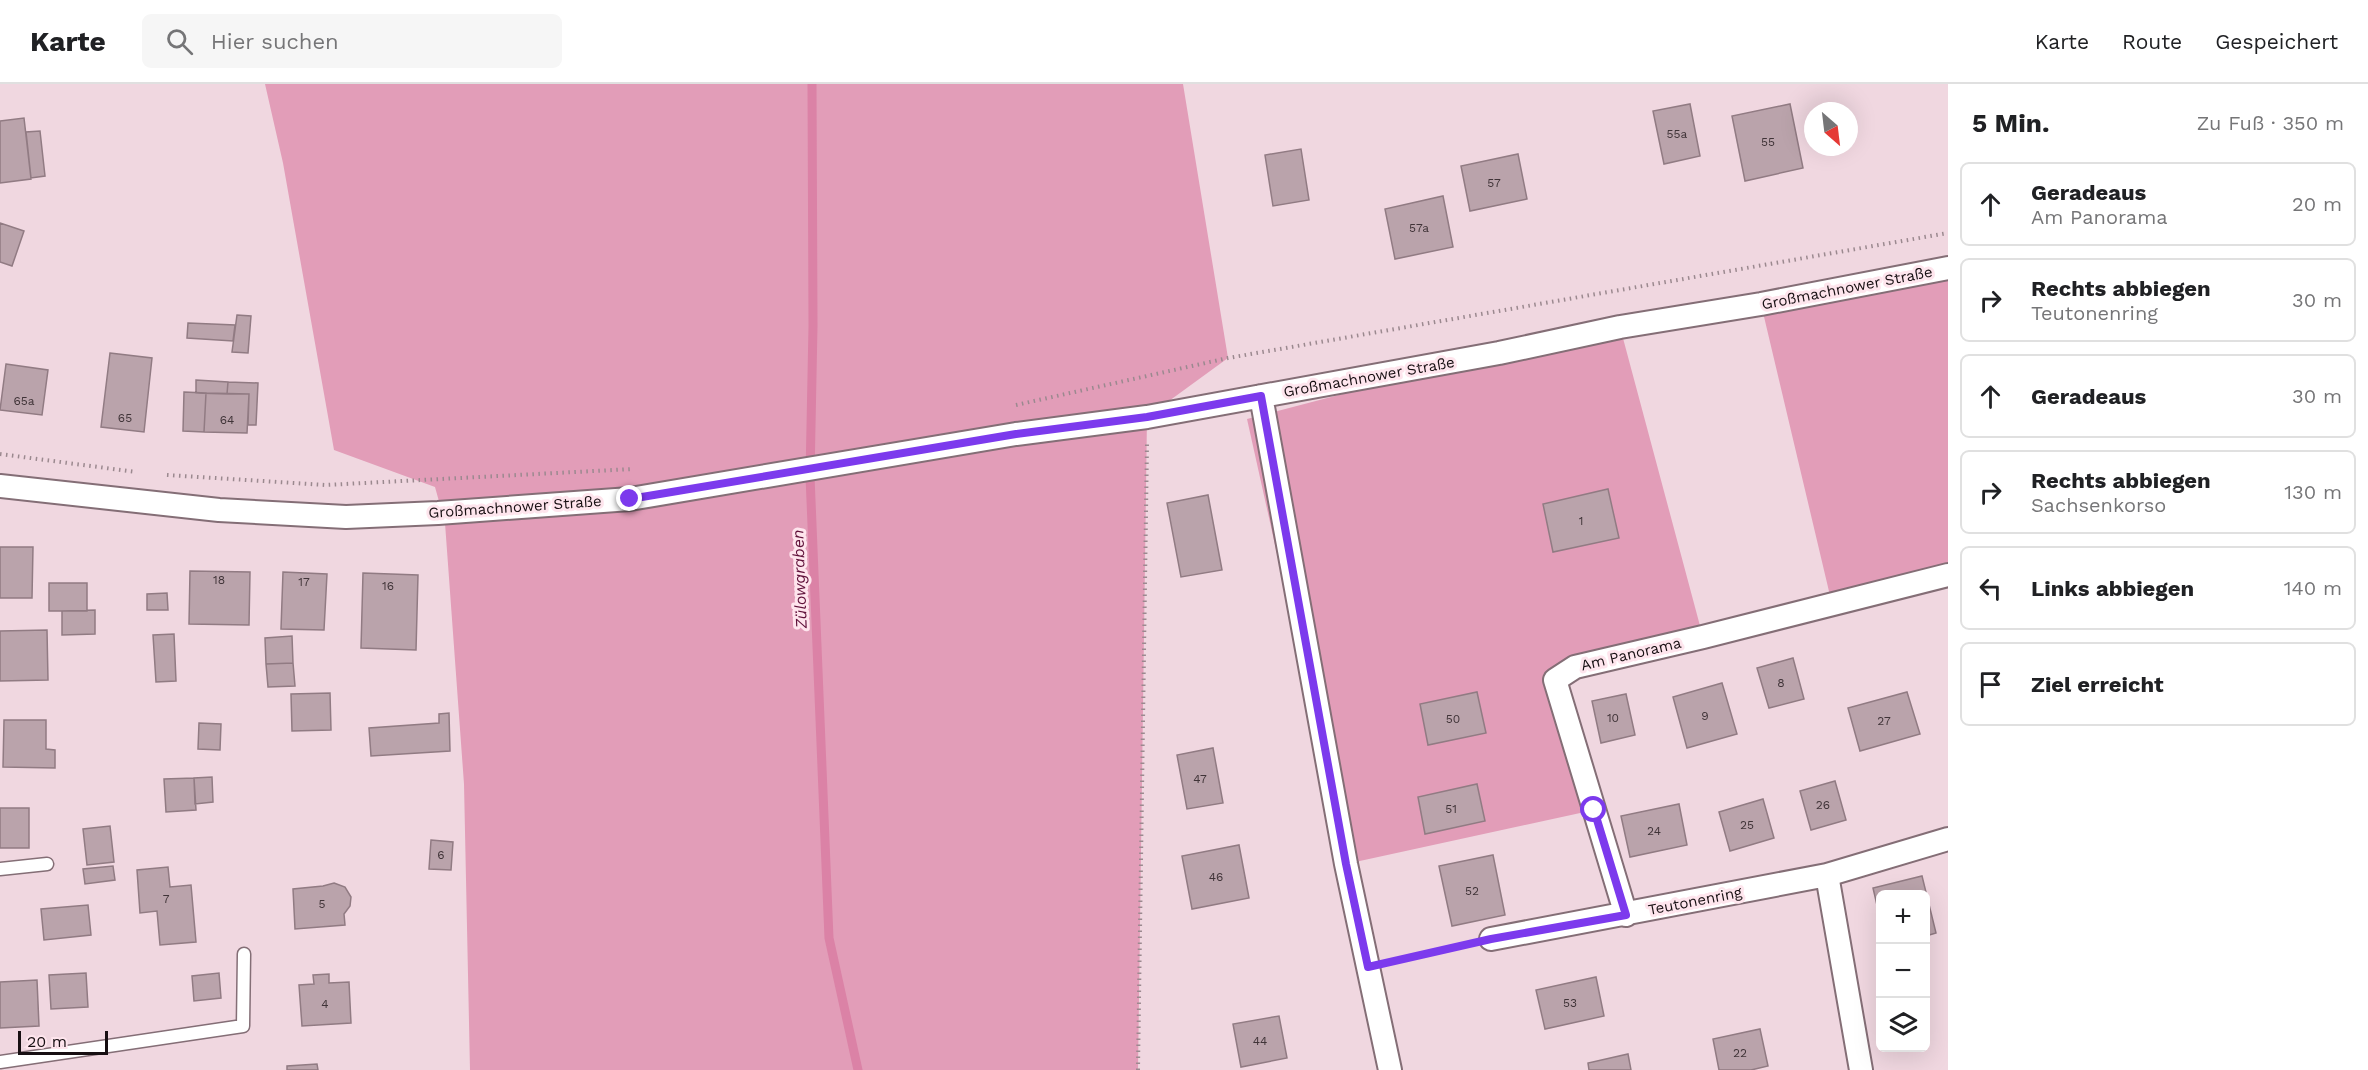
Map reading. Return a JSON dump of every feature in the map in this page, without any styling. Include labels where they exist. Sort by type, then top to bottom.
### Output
[{"type":"street","name":"Großmachnower Straße","points":[[0,486],[219,510],[346,517],[438,513],[630,499],[1016,434],[1147,417],[1499,353],[1620,327],[1761,304],[1948,268]]},
{"type":"street","points":[[1261,396],[1344,853],[1390,1070]]},
{"type":"street","name":"Am Panorama","points":[[1626,915],[1555,680],[1575,667],[1948,575]]},
{"type":"street","name":"Teutonenring","points":[[1491,939],[1827,875],[1948,838]]},
{"type":"street","points":[[1827,875],[1861,1070]]},
{"type":"lane","points":[[0,869],[47,864]]},
{"type":"lane","points":[[0,1062],[243,1026],[244,954]]},
{"type":"path","points":[[1010,406],[1228,358],[1948,233]]},
{"type":"path","points":[[1138,1070],[1147,417]]},
{"type":"path","points":[[0,454],[148,473]]},
{"type":"path","points":[[159,475],[326,484],[635,469]]},
{"type":"path","points":[[1368,967],[1491,939]]},
{"type":"shaded area","points":[[265,84],[1183,84],[1228,358],[1147,417],[1138,1070],[470,1070],[464,784],[445,523],[435,487],[334,450],[283,163]]},
{"type":"shaded area","points":[[1948,280],[1948,575],[1832,604],[1761,304]]},
{"type":"shaded area","points":[[1620,327],[1703,637],[1555,680],[1594,810],[1346,864],[1247,419],[1499,353]]},
{"type":"building","points":[[1690,104],[1700,156],[1664,164],[1653,111]]},
{"type":"building","points":[[1790,104],[1803,168],[1745,181],[1732,116]]},
{"type":"building","points":[[24,118],[31,179],[0,183],[0,121]]},
{"type":"building","points":[[40,131],[45,176],[31,178],[26,132]]},
{"type":"building","points":[[1301,149],[1309,200],[1273,206],[1265,155]]},
{"type":"building","points":[[1518,154],[1527,199],[1470,211],[1461,166]]},
{"type":"building","points":[[1443,196],[1453,247],[1395,259],[1385,209]]},
{"type":"building","points":[[0,223],[24,231],[12,266],[0,262]]},
{"type":"building","points":[[237,315],[251,316],[248,353],[232,352]]},
{"type":"building","points":[[188,323],[235,325],[233,341],[187,338]]},
{"type":"building","points":[[110,353],[152,358],[144,432],[101,427]]},
{"type":"building","points":[[6,364],[48,370],[42,415],[0,410]]},
{"type":"building","points":[[196,380],[228,382],[227,394],[196,393]]},
{"type":"building","points":[[228,382],[258,383],[256,425],[248,425],[249,394],[227,394]]},
{"type":"building","points":[[184,392],[206,393],[204,432],[183,431]]},
{"type":"building","points":[[206,393],[249,394],[247,433],[204,432]]},
{"type":"building","points":[[1608,489],[1619,538],[1553,552],[1543,504]]},
{"type":"building","points":[[1208,495],[1222,570],[1181,577],[1167,503]]},
{"type":"building","points":[[0,547],[33,547],[32,598],[0,598]]},
{"type":"building","points":[[190,571],[250,572],[249,625],[189,624]]},
{"type":"building","points":[[283,572],[327,574],[324,630],[281,629]]},
{"type":"building","points":[[363,573],[418,575],[416,650],[361,648]]},
{"type":"building","points":[[49,583],[87,583],[87,611],[49,611]]},
{"type":"building","points":[[167,593],[168,610],[147,610],[147,594]]},
{"type":"building","points":[[95,610],[95,634],[62,635],[62,611]]},
{"type":"building","points":[[47,630],[48,680],[0,681],[0,631]]},
{"type":"building","points":[[174,634],[176,681],[156,682],[153,635]]},
{"type":"building","points":[[292,636],[293,663],[266,664],[265,638]]},
{"type":"building","points":[[1793,658],[1804,699],[1769,708],[1757,668]]},
{"type":"building","points":[[293,663],[295,686],[268,687],[266,664]]},
{"type":"building","points":[[1722,683],[1737,734],[1687,748],[1673,697]]},
{"type":"building","points":[[1477,692],[1486,733],[1428,745],[1420,704]]},
{"type":"building","points":[[1907,692],[1920,734],[1860,751],[1848,708]]},
{"type":"building","points":[[330,693],[331,730],[292,731],[291,694]]},
{"type":"building","points":[[1626,694],[1635,735],[1601,743],[1592,701]]},
{"type":"building","points":[[449,713],[450,751],[371,756],[369,728],[439,723],[439,714]]},
{"type":"building","points":[[4,720],[46,720],[46,749],[55,750],[55,768],[3,767]]},
{"type":"building","points":[[199,723],[221,724],[220,750],[198,749]]},
{"type":"building","points":[[1213,748],[1223,803],[1187,809],[1177,755]]},
{"type":"building","points":[[212,777],[213,802],[195,804],[194,778]]},
{"type":"building","points":[[194,778],[196,810],[166,812],[164,779]]},
{"type":"building","points":[[1835,781],[1846,820],[1811,830],[1800,791]]},
{"type":"building","points":[[1477,784],[1485,821],[1425,834],[1418,797]]},
{"type":"building","points":[[1763,799],[1774,838],[1730,851],[1719,812]]},
{"type":"building","points":[[1679,804],[1687,845],[1630,857],[1621,816]]},
{"type":"building","points":[[0,808],[29,808],[29,848],[0,848]]},
{"type":"building","points":[[110,826],[114,862],[87,865],[83,829]]},
{"type":"building","points":[[431,840],[453,842],[451,870],[429,869]]},
{"type":"building","points":[[1239,845],[1249,898],[1192,909],[1182,856]]},
{"type":"building","points":[[1493,855],[1505,915],[1452,926],[1439,866]]},
{"type":"building","points":[[113,866],[115,880],[85,884],[83,869]]},
{"type":"building","points":[[168,867],[170,887],[191,885],[196,942],[160,945],[157,911],[140,913],[137,870]]},
{"type":"building","points":[[1922,876],[1925,890],[1876,890],[1876,901],[1873,888]]},
{"type":"building","points":[[334,883],[345,887],[351,897],[350,906],[344,914],[345,925],[295,929],[293,889]]},
{"type":"building","points":[[88,905],[91,935],[44,940],[41,909]]},
{"type":"building","points":[[1930,909],[1936,933],[1930,935]]},
{"type":"building","points":[[86,973],[88,1007],[51,1009],[49,975]]},
{"type":"building","points":[[219,973],[221,998],[194,1001],[192,976]]},
{"type":"building","points":[[329,974],[329,983],[349,982],[351,1023],[302,1026],[299,985],[314,984],[313,975]]},
{"type":"building","points":[[1596,977],[1604,1016],[1545,1029],[1536,990]]},
{"type":"building","points":[[37,980],[39,1026],[0,1028],[0,982]]},
{"type":"building","points":[[1279,1016],[1287,1058],[1241,1067],[1233,1024]]},
{"type":"building","points":[[1760,1029],[1768,1066],[1751,1070],[1719,1070],[1713,1039]]},
{"type":"building","points":[[1628,1054],[1631,1070],[1589,1070],[1588,1063]]},
{"type":"building","points":[[317,1064],[318,1070],[287,1070],[287,1066]]},
{"type":"waterway","name":"Zülowgraben","points":[[812,84],[813,326],[810,476],[829,938],[858,1070]]},
{"type":"route","points":[[630,499],[1016,434],[1147,417],[1261,396],[1346,864],[1368,967],[1491,939],[1626,915],[1594,810]]}]
